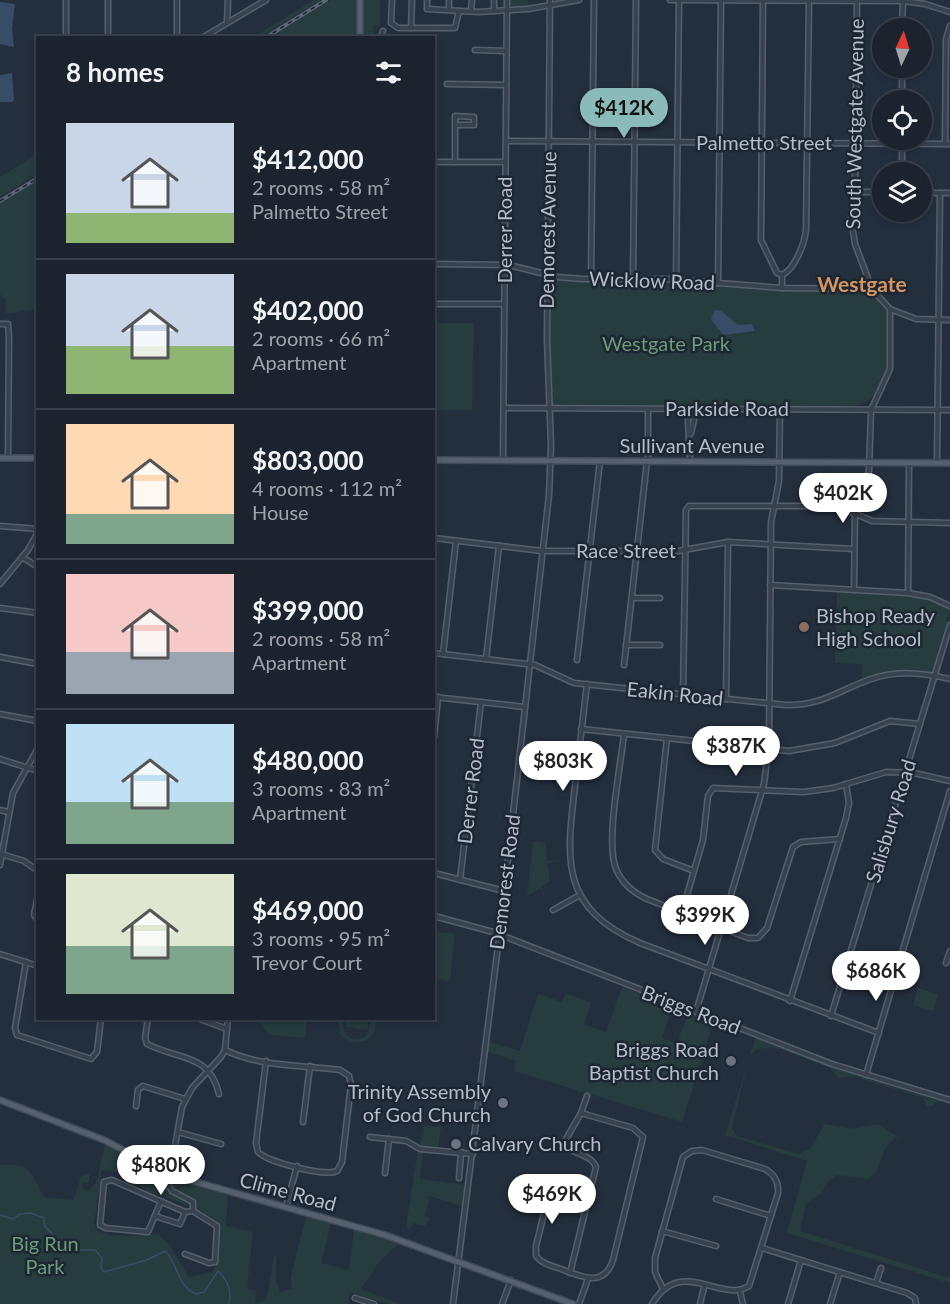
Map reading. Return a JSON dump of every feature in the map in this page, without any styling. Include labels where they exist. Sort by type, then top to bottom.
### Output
[{"type":"main road","points":[[360,0],[360,36]]},
{"type":"main road","points":[[0,458],[36,458]]},
{"type":"main road","name":"Sullivant Avenue","points":[[435,460],[950,463]]},
{"type":"main road","name":"Clime Road","points":[[0,1100],[104,1140],[171,1175],[376,1232],[460,1260],[573,1304]]},
{"type":"street","points":[[66,0],[66,36]]},
{"type":"street","points":[[108,0],[108,36]]},
{"type":"street","points":[[177,0],[177,36]]},
{"type":"street","points":[[228,0],[228,22]]},
{"type":"street","points":[[205,36],[266,0]]},
{"type":"street","points":[[392,0],[391,23],[398,28],[455,28],[459,11]]},
{"type":"street","points":[[411,28],[412,0]]},
{"type":"street","points":[[427,0],[427,9],[459,11],[528,9],[550,2],[579,0]]},
{"type":"street","points":[[449,0],[449,10]]},
{"type":"street","points":[[471,11],[472,0]]},
{"type":"street","points":[[494,0],[494,10]]},
{"type":"street","name":"Derrer Road","points":[[503,460],[507,0]]},
{"type":"street","points":[[591,279],[594,0]]},
{"type":"street","points":[[633,279],[636,0]]},
{"type":"street","points":[[670,0],[903,1],[925,4],[950,12]]},
{"type":"street","points":[[676,280],[679,0]]},
{"type":"street","points":[[718,283],[721,0]]},
{"type":"street","points":[[763,0],[761,240],[777,273],[782,275]]},
{"type":"street","points":[[782,288],[782,275],[793,263],[806,237],[809,1]]},
{"type":"street","name":"South Westgate Avenue","points":[[857,1],[855,192],[852,231],[859,259],[872,289],[890,309]]},
{"type":"street","points":[[902,18],[903,1]]},
{"type":"street","name":"Demorest Avenue","points":[[550,2],[548,408],[551,460]]},
{"type":"street","points":[[948,144],[946,39],[950,26]]},
{"type":"street","points":[[382,36],[383,31]]},
{"type":"street","points":[[475,51],[506,51]]},
{"type":"street","points":[[447,84],[506,85]]},
{"type":"street","points":[[455,125],[474,125],[474,117],[455,116],[455,125],[455,162]]},
{"type":"street","name":"Palmetto Street","points":[[506,141],[872,143]]},
{"type":"street","name":"Palmetto Street","points":[[932,143],[948,144]]},
{"type":"street","points":[[435,162],[505,162]]},
{"type":"street","points":[[855,192],[872,192]]},
{"type":"street","points":[[932,193],[950,193]]},
{"type":"street","points":[[937,462],[940,193]]},
{"type":"street","name":"Wicklow Road","points":[[435,264],[504,265],[548,275],[591,279],[676,280],[782,288],[872,289]]},
{"type":"street","points":[[435,304],[504,304]]},
{"type":"street","points":[[854,590],[856,502],[865,483],[870,462],[870,410],[889,374],[890,309],[916,319],[950,320]]},
{"type":"street","points":[[0,324],[8,324],[8,458]]},
{"type":"street","name":"Parkside Road","points":[[503,408],[950,410]]},
{"type":"street","points":[[624,665],[648,460],[648,408]]},
{"type":"street","points":[[690,460],[690,434],[694,420],[692,409]]},
{"type":"street","points":[[696,1012],[763,790],[769,749],[771,544],[774,505],[778,493],[780,409]]},
{"type":"street","name":"Demorest Road","points":[[453,1304],[499,936],[551,460]]},
{"type":"street","points":[[578,660],[600,460]]},
{"type":"street","points":[[908,593],[909,462]]},
{"type":"street","points":[[683,695],[686,512],[688,506],[829,506],[855,513],[872,521],[950,523]]},
{"type":"street","points":[[0,526],[36,530]]},
{"type":"street","points":[[0,584],[22,557],[36,533]]},
{"type":"street","name":"Race Street","points":[[435,538],[542,551],[685,550],[728,542],[854,549]]},
{"type":"street","points":[[443,654],[456,541]]},
{"type":"street","points":[[726,699],[728,542]]},
{"type":"street","points":[[486,659],[499,546]]},
{"type":"street","points":[[22,557],[36,566]]},
{"type":"street","points":[[770,585],[908,593],[930,597],[950,606]]},
{"type":"street","points":[[632,598],[660,598]]},
{"type":"street","points":[[0,608],[36,613]]},
{"type":"street","name":"Salisbury Road","points":[[831,1016],[950,625]]},
{"type":"street","points":[[626,645],[660,645]]},
{"type":"street","name":"Eakin Road","points":[[435,653],[529,664],[543,668],[567,681],[769,704],[799,705],[821,702],[872,679],[892,674],[950,679]]},
{"type":"street","points":[[0,657],[36,664]]},
{"type":"street","points":[[587,684],[568,850],[570,866],[580,895],[605,925],[621,935],[879,1033]]},
{"type":"street","points":[[435,718],[436,697],[525,707]]},
{"type":"street","name":"Derrer Road","points":[[460,880],[481,702]]},
{"type":"street","points":[[0,714],[36,721]]},
{"type":"street","points":[[581,729],[789,751],[821,747],[890,721],[920,724]]},
{"type":"street","points":[[624,734],[612,843],[614,865],[622,881],[637,894],[753,939],[764,935],[793,847],[801,842],[840,839]]},
{"type":"street","points":[[668,738],[656,853],[663,859],[694,871]]},
{"type":"street","points":[[0,865],[13,793],[36,751]]},
{"type":"street","points":[[0,759],[36,770]]},
{"type":"street","points":[[682,912],[703,840],[708,796],[713,788],[804,792],[846,784],[876,774],[906,772],[950,781]]},
{"type":"street","points":[[790,1001],[840,839],[849,803],[846,784]]},
{"type":"street","points":[[866,1075],[950,791]]},
{"type":"street","points":[[0,810],[8,812]]},
{"type":"street","points":[[1,854],[24,861],[36,870]]},
{"type":"street","points":[[435,873],[504,891]]},
{"type":"street","points":[[553,910],[580,895]]},
{"type":"street","name":"Briggs Road","points":[[435,916],[499,936],[866,1075],[950,1100]]},
{"type":"street","points":[[946,963],[950,951]]},
{"type":"street","points":[[0,954],[36,965]]},
{"type":"street","points":[[26,962],[16,1033],[87,1058],[94,1057],[101,1020]]},
{"type":"street","points":[[148,1020],[145,1038],[147,1044],[196,1061],[209,1070],[215,1078],[219,1094]]},
{"type":"street","points":[[202,1020],[227,1029]]},
{"type":"street","points":[[185,1254],[208,1263],[216,1261],[219,1230],[194,1211],[191,1199],[169,1189],[185,1099],[225,1050],[228,1020]]},
{"type":"street","points":[[225,1050],[245,1060],[266,1061],[340,1070],[349,1076],[351,1085],[342,1162],[337,1171],[327,1174],[266,1158],[258,1152],[256,1143],[266,1061]]},
{"type":"street","points":[[303,1122],[310,1066]]},
{"type":"street","points":[[136,1106],[138,1090],[143,1086],[185,1099]]},
{"type":"street","points":[[570,1273],[596,1173],[591,1159],[571,1150],[566,1143],[567,1134],[581,1113],[587,1096]]},
{"type":"street","points":[[549,1193],[535,1251],[539,1260],[588,1279],[598,1278],[610,1267],[644,1142],[640,1133],[633,1128],[581,1113]]},
{"type":"street","points":[[178,1132],[221,1144]]},
{"type":"street","points":[[370,1137],[406,1141],[420,1149],[473,1154]]},
{"type":"street","points":[[385,1173],[389,1139]]},
{"type":"street","points":[[652,1304],[663,1289],[683,1283],[731,1293],[740,1292],[751,1283],[778,1190],[772,1174],[765,1169],[706,1151],[694,1151],[683,1157],[655,1258],[654,1272],[663,1289]]},
{"type":"street","points":[[459,1178],[460,1152]]},
{"type":"street","points":[[286,1207],[297,1166]]},
{"type":"street","points":[[161,1201],[150,1229],[144,1233],[103,1228],[100,1225],[104,1182],[112,1180],[161,1201],[185,1212],[194,1211]]},
{"type":"street","points":[[716,1199],[771,1216]]},
{"type":"street","points":[[155,1216],[180,1224],[185,1212]]},
{"type":"street","points":[[662,1231],[716,1246]]},
{"type":"street","points":[[762,1248],[907,1293],[915,1298],[916,1304]]},
{"type":"street","points":[[788,1304],[801,1260]]},
{"type":"street","points":[[876,1283],[881,1268]]},
{"type":"street","points":[[830,1304],[840,1272]]},
{"type":"street","points":[[579,1304],[588,1279]]},
{"type":"street","points":[[502,1304],[511,1280]]},
{"type":"street","points":[[700,1304],[704,1287]]},
{"type":"street","points":[[740,1292],[743,1304]]},
{"type":"street","points":[[355,1298],[374,1304]]},
{"type":"green space","points":[[314,0],[321,0],[262,36],[255,36]]},
{"type":"green space","points":[[331,0],[357,0],[358,36],[273,36]]},
{"type":"green space","points":[[363,0],[380,0],[380,26],[374,25],[373,36],[364,36]]},
{"type":"green space","points":[[508,0],[528,0],[528,7],[508,7]]},
{"type":"green space","points":[[36,155],[36,175],[0,197],[0,177]]},
{"type":"green space","points":[[36,182],[36,309],[5,314],[6,300],[0,294],[0,203]]},
{"type":"green space","name":"Westgate Park","points":[[551,278],[667,281],[865,291],[882,303],[888,317],[890,340],[884,378],[875,395],[867,401],[841,408],[553,406],[549,362]]},
{"type":"green space","points":[[435,323],[474,323],[472,410],[435,410]]},
{"type":"green space","points":[[837,590],[923,598],[950,608],[934,672],[896,671],[862,680],[862,664],[835,663]]},
{"type":"green space","points":[[533,841],[546,843],[547,861],[565,859],[547,863],[550,881],[541,887],[549,903],[540,888],[527,896]]},
{"type":"green space","points":[[435,931],[455,934],[450,981],[435,979]]},
{"type":"green space","points":[[622,987],[673,1006],[662,1038],[676,1044],[690,1011],[714,1020],[682,1122],[514,1071],[516,1061],[488,1052],[489,1042],[520,1051],[538,994],[562,1002],[566,993],[591,1003],[584,1024],[606,1032]]},
{"type":"green space","points":[[918,988],[938,994],[933,1011],[913,1005]]},
{"type":"green space","points":[[257,1020],[307,1020],[305,1038],[270,1035]]},
{"type":"green space","points":[[338,1020],[342,1020],[345,1034],[356,1039],[367,1035],[372,1020],[376,1020],[374,1033],[366,1041],[351,1043],[340,1034]]},
{"type":"green space","points":[[346,1020],[369,1020],[367,1030],[345,1027]]},
{"type":"green space","points":[[756,1037],[854,1073],[950,1102],[950,1104],[937,1101],[933,1106],[926,1107],[924,1098],[853,1076],[838,1078],[830,1068],[774,1047],[757,1049],[750,1055]]},
{"type":"green space","points":[[747,1065],[732,1128],[737,1136],[799,1154],[811,1148],[824,1124],[852,1129],[878,1124],[898,1137],[887,1146],[877,1170],[869,1179],[838,1175],[829,1181],[821,1193],[806,1204],[800,1231],[950,1278],[950,1283],[787,1233],[807,1161],[725,1135]]},
{"type":"green space","points":[[424,1126],[441,1127],[438,1149],[420,1146]]},
{"type":"green space","name":"Big Run Park","points":[[105,1144],[158,1174],[228,1195],[226,1226],[253,1232],[247,1289],[256,1291],[255,1303],[263,1302],[267,1297],[274,1256],[276,1256],[276,1281],[280,1292],[291,1289],[291,1276],[306,1216],[331,1223],[321,1263],[349,1270],[354,1229],[399,1243],[379,1262],[361,1289],[400,1304],[386,1304],[350,1292],[348,1304],[0,1304],[0,1165],[24,1167],[33,1176],[44,1197],[73,1200],[81,1177],[90,1173],[89,1182],[82,1184],[83,1189],[90,1190],[97,1181]],"holes":[[[102,1170],[122,1173],[147,1191],[201,1210],[221,1225],[218,1262],[212,1272],[189,1277],[169,1244],[159,1235],[123,1236],[98,1230],[94,1225]]]},
{"type":"green space","points":[[418,1149],[423,1150],[420,1179],[465,1185],[462,1206],[429,1196],[425,1216],[430,1218],[425,1226],[413,1223],[409,1230],[406,1226]]},
{"type":"water","points":[[0,2],[15,4],[12,29],[14,47],[0,44]]},
{"type":"water","points":[[12,73],[14,100],[0,102],[0,75]]},
{"type":"water","points":[[715,310],[721,311],[738,325],[752,324],[755,331],[723,335],[711,319]]},
{"type":"waterway","points":[[0,1215],[13,1219],[20,1214],[31,1213],[44,1218],[44,1225],[67,1250],[95,1250],[102,1258],[101,1267],[104,1272],[147,1260],[165,1251],[185,1286],[196,1294],[204,1292],[218,1271],[228,1286],[229,1304]]},
{"type":"railway","points":[[268,36],[326,0]]},
{"type":"railway","points":[[0,201],[36,179]]},
{"type":"place","name":"Bishop Ready High School","points":[[804,627]]},
{"type":"place","name":"Briggs Road Baptist Church","points":[[731,1061]]},
{"type":"place","name":"Trinity Assembly of God Church","points":[[503,1103]]},
{"type":"place","name":"Calvary Church","points":[[456,1144]]},
{"type":"district","name":"Westgate","points":[[862,285]]}]
